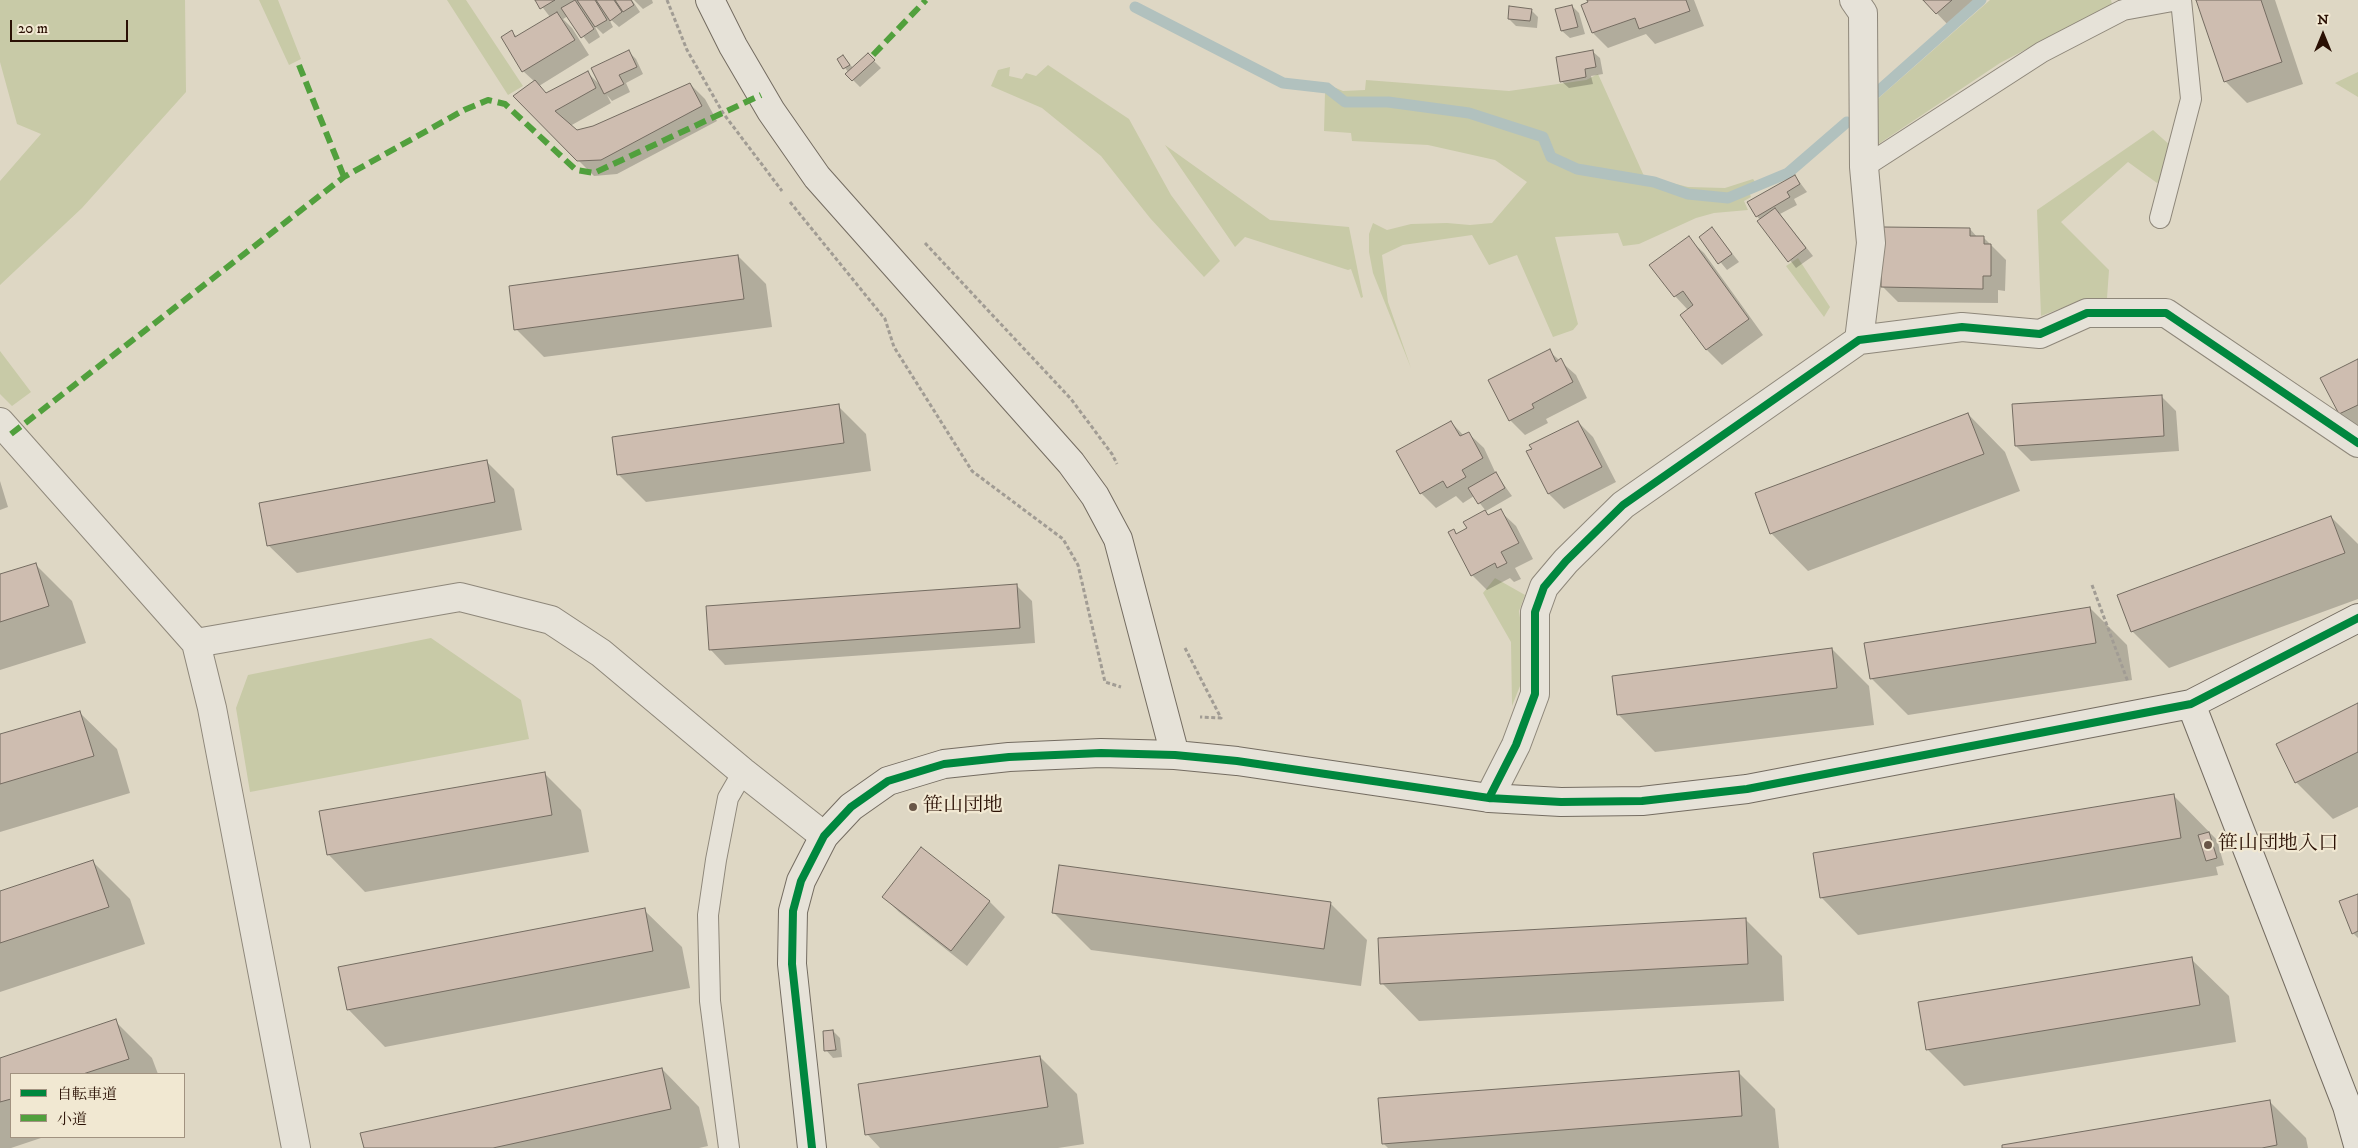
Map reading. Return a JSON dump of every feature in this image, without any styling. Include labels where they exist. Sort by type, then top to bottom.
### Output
[{"type":"street","points":[[710,0],[733,46],[771,112],[817,177],[1071,463],[1095,496],[1118,539],[1175,755]]},
{"type":"street","points":[[1854,0],[1863,13],[1864,168],[1871,243],[1859,340]]},
{"type":"street","points":[[1489,798],[1516,745],[1535,694],[1535,612],[1544,587],[1566,561],[1623,505],[1859,340],[1962,327],[2040,334],[2087,313],[2166,313],[2358,442]]},
{"type":"street","points":[[0,422],[196,643],[212,708],[296,1148]]},
{"type":"street","points":[[196,643],[460,597],[551,620],[601,653],[743,772],[824,836]]},
{"type":"street","points":[[812,1148],[791,944],[793,911],[801,881],[824,836],[851,807],[888,781],[944,764],[1101,753],[1175,755],[1236,761],[1489,798],[1561,802],[1642,801],[1747,789],[2191,704],[2358,618]]},
{"type":"street","points":[[2191,704],[2347,1106],[2358,1145]]},
{"type":"lane","points":[[1864,168],[2042,52],[2123,10],[2180,0],[2191,99],[2160,218]]},
{"type":"lane","points":[[729,1148],[710,1001],[708,915],[728,798],[743,772]]},
{"type":"path","points":[[667,0],[691,56],[723,113],[797,212],[885,319],[894,347],[972,471],[1063,539],[1078,565],[1105,682],[1122,687],[1124,696]]},
{"type":"path","points":[[2092,585],[2130,685]]},
{"type":"green space","points":[[0,0],[185,0],[186,92],[82,208],[0,285],[0,181],[41,134],[17,124],[0,62]]},
{"type":"green space","points":[[259,0],[278,0],[301,59],[289,65]]},
{"type":"green space","points":[[447,0],[466,0],[523,86],[508,95]]},
{"type":"green space","points":[[1990,0],[2111,0],[2112,4],[2000,63],[1874,147],[1873,103]]},
{"type":"green space","points":[[1048,65],[1129,119],[1171,195],[1220,261],[1204,277],[1150,218],[1101,156],[1042,108],[991,86],[998,70],[1010,67],[1009,76],[1022,79],[1026,73],[1036,76]]},
{"type":"green space","points":[[2358,72],[2358,97],[2335,83]]},
{"type":"green space","points":[[1598,74],[1644,176],[1688,187],[1725,188],[1753,179],[1756,183],[1747,187],[1751,197],[1744,201],[1748,210],[1714,213],[1696,218],[1639,244],[1623,246],[1618,233],[1555,237],[1578,324],[1573,330],[1553,337],[1517,255],[1489,265],[1472,235],[1403,245],[1382,255],[1388,302],[1411,368],[1373,273],[1369,252],[1369,234],[1373,223],[1387,230],[1411,224],[1447,223],[1470,225],[1492,223],[1527,182],[1495,160],[1428,145],[1352,141],[1351,133],[1324,131],[1325,93],[1329,85],[1343,91],[1365,90],[1366,80],[1509,91],[1586,80]]},
{"type":"green space","points":[[2153,130],[2172,147],[2166,177],[2157,183],[2128,162],[2061,222],[2109,270],[2107,298],[2085,299],[2041,316],[2037,210]]},
{"type":"green space","points":[[1165,145],[1270,220],[1349,227],[1363,297],[1361,298],[1351,269],[1348,270],[1245,237],[1235,247]]},
{"type":"green space","points":[[1798,258],[1830,307],[1824,317],[1786,266]]},
{"type":"green space","points":[[0,351],[31,392],[12,406],[0,394]]},
{"type":"green space","points":[[1495,578],[1525,595],[1519,611],[1523,638],[1522,681],[1512,706],[1511,642],[1483,593]]},
{"type":"green space","points":[[431,638],[521,700],[529,739],[250,792],[236,708],[248,675]]},
{"type":"building","points":[[535,0],[555,0],[540,9]]},
{"type":"building","points":[[575,0],[594,29],[581,38],[561,8]]},
{"type":"building","points":[[577,0],[595,0],[607,20],[595,27]]},
{"type":"building","points":[[596,0],[614,0],[622,12],[610,21]]},
{"type":"building","points":[[615,0],[631,0],[634,5],[623,12]]},
{"type":"building","points":[[1587,0],[1686,0],[1690,11],[1639,29],[1635,18],[1592,33],[1581,5],[1588,2]]},
{"type":"building","points":[[1923,0],[1952,0],[1936,14]]},
{"type":"building","points":[[2196,0],[2261,0],[2282,62],[2224,82]]},
{"type":"building","points":[[1572,5],[1578,27],[1561,31],[1555,9]]},
{"type":"building","points":[[1509,6],[1532,9],[1530,21],[1508,19]]},
{"type":"building","points":[[557,12],[575,40],[522,72],[501,37],[512,30],[515,37]]},
{"type":"building","points":[[629,50],[637,67],[619,75],[624,84],[604,94],[591,68]]},
{"type":"building","points":[[1593,50],[1596,67],[1585,69],[1586,77],[1560,82],[1556,57]]},
{"type":"building","points":[[868,53],[875,60],[852,81],[845,74]]},
{"type":"building","points":[[843,55],[850,65],[843,69],[837,59]]},
{"type":"building","points":[[588,71],[596,88],[555,111],[577,130],[593,126],[690,83],[702,106],[601,160],[577,161],[513,96],[535,80],[546,93]]},
{"type":"building","points":[[1795,175],[1800,184],[1787,192],[1790,197],[1756,217],[1747,202]]},
{"type":"building","points":[[1775,208],[1806,248],[1788,262],[1757,221]]},
{"type":"building","points":[[1712,227],[1732,254],[1718,264],[1699,237]]},
{"type":"building","points":[[1882,227],[1970,228],[1970,236],[1984,236],[1984,244],[1991,244],[1991,276],[1983,276],[1983,289],[1881,287]]},
{"type":"building","points":[[1689,236],[1749,319],[1706,350],[1680,315],[1693,305],[1683,291],[1674,297],[1649,265]]},
{"type":"building","points":[[738,255],[744,299],[514,330],[509,286]]},
{"type":"building","points":[[1550,349],[1556,362],[1561,358],[1573,382],[1532,404],[1534,408],[1509,421],[1488,380]]},
{"type":"building","points":[[2358,359],[2358,405],[2339,414],[2320,378]]},
{"type":"building","points":[[2162,395],[2164,436],[2015,446],[2012,404]]},
{"type":"building","points":[[839,404],[844,443],[617,475],[612,437]]},
{"type":"building","points":[[1968,413],[1984,454],[1770,534],[1755,493]]},
{"type":"building","points":[[1451,421],[1460,436],[1469,432],[1483,458],[1462,470],[1466,477],[1447,488],[1443,481],[1420,494],[1396,451]]},
{"type":"building","points":[[1578,421],[1602,467],[1548,494],[1526,451],[1532,449],[1529,445]]},
{"type":"building","points":[[487,460],[495,502],[267,546],[259,503]]},
{"type":"building","points":[[1496,472],[1505,488],[1478,504],[1468,488]]},
{"type":"building","points":[[1501,509],[1519,543],[1501,552],[1507,563],[1497,568],[1495,563],[1471,576],[1448,532],[1454,529],[1456,534],[1467,528],[1463,522],[1485,510],[1488,515]]},
{"type":"building","points":[[2331,516],[2345,553],[2131,632],[2117,595]]},
{"type":"building","points":[[36,563],[49,606],[0,622],[0,574]]},
{"type":"building","points":[[1017,584],[1020,628],[709,650],[706,606]]},
{"type":"building","points":[[2090,607],[2096,643],[1870,679],[1864,643]]},
{"type":"building","points":[[1832,648],[1837,688],[1617,715],[1612,676]]},
{"type":"building","points":[[2358,703],[2358,752],[2295,783],[2276,744]]},
{"type":"building","points":[[80,711],[94,756],[0,784],[0,734]]},
{"type":"building","points":[[545,772],[552,815],[327,855],[319,811]]},
{"type":"building","points":[[2174,794],[2181,838],[1820,898],[1813,853]]},
{"type":"building","points":[[2209,832],[2217,858],[2206,861],[2198,835]]},
{"type":"building","points":[[921,847],[990,901],[951,951],[882,897]]},
{"type":"building","points":[[93,860],[109,907],[0,943],[0,891]]},
{"type":"building","points":[[1059,865],[1331,902],[1324,949],[1052,913]]},
{"type":"building","points":[[2358,894],[2358,931],[2352,934],[2339,901]]},
{"type":"building","points":[[645,908],[653,951],[347,1010],[338,967]]},
{"type":"building","points":[[1746,918],[1748,964],[1380,984],[1378,938]]},
{"type":"building","points":[[2192,957],[2200,1005],[1926,1050],[1918,1002]]},
{"type":"building","points":[[116,1019],[129,1059],[86,1073],[10,1073],[10,1099],[0,1102],[0,1058]]},
{"type":"building","points":[[833,1030],[836,1050],[824,1051],[823,1031]]},
{"type":"building","points":[[1040,1056],[1048,1107],[865,1135],[858,1084]]},
{"type":"building","points":[[662,1068],[671,1109],[493,1148],[364,1148],[360,1133]]},
{"type":"building","points":[[1739,1071],[1742,1116],[1382,1144],[1378,1098]]},
{"type":"building","points":[[2270,1100],[2277,1145],[2262,1148],[2002,1148],[2002,1145]]},
{"type":"waterway","points":[[1876,93],[1981,0]]},
{"type":"waterway","points":[[1135,7],[1283,83],[1327,88],[1345,102],[1388,102],[1469,113],[1543,137],[1551,157],[1577,169],[1654,182],[1688,194],[1728,198],[1788,173],[1847,122]]},
{"type":"marked path","points":[[873,55],[926,0]]},
{"type":"marked path","points":[[299,65],[344,177]]},
{"type":"marked path","points":[[11,434],[344,177],[464,110],[488,100],[505,104],[576,170],[594,173],[761,95]]},
{"type":"cycle path","points":[[1489,798],[1516,745],[1535,694],[1535,612],[1544,587],[1566,561],[1623,505],[1859,340],[1962,327],[2040,334],[2087,313],[2166,313],[2358,443]]},
{"type":"cycle path","points":[[812,1148],[792,964],[793,911],[801,881],[824,836],[851,807],[888,781],[944,764],[1009,757],[1101,753],[1175,755],[1237,761],[1489,798],[1561,802],[1642,801],[1747,789],[2191,704],[2358,618]]},
{"type":"place","name":"笹山団地","points":[[913,807]]},
{"type":"place","name":"笹山団地入口","points":[[2208,845]]}]
